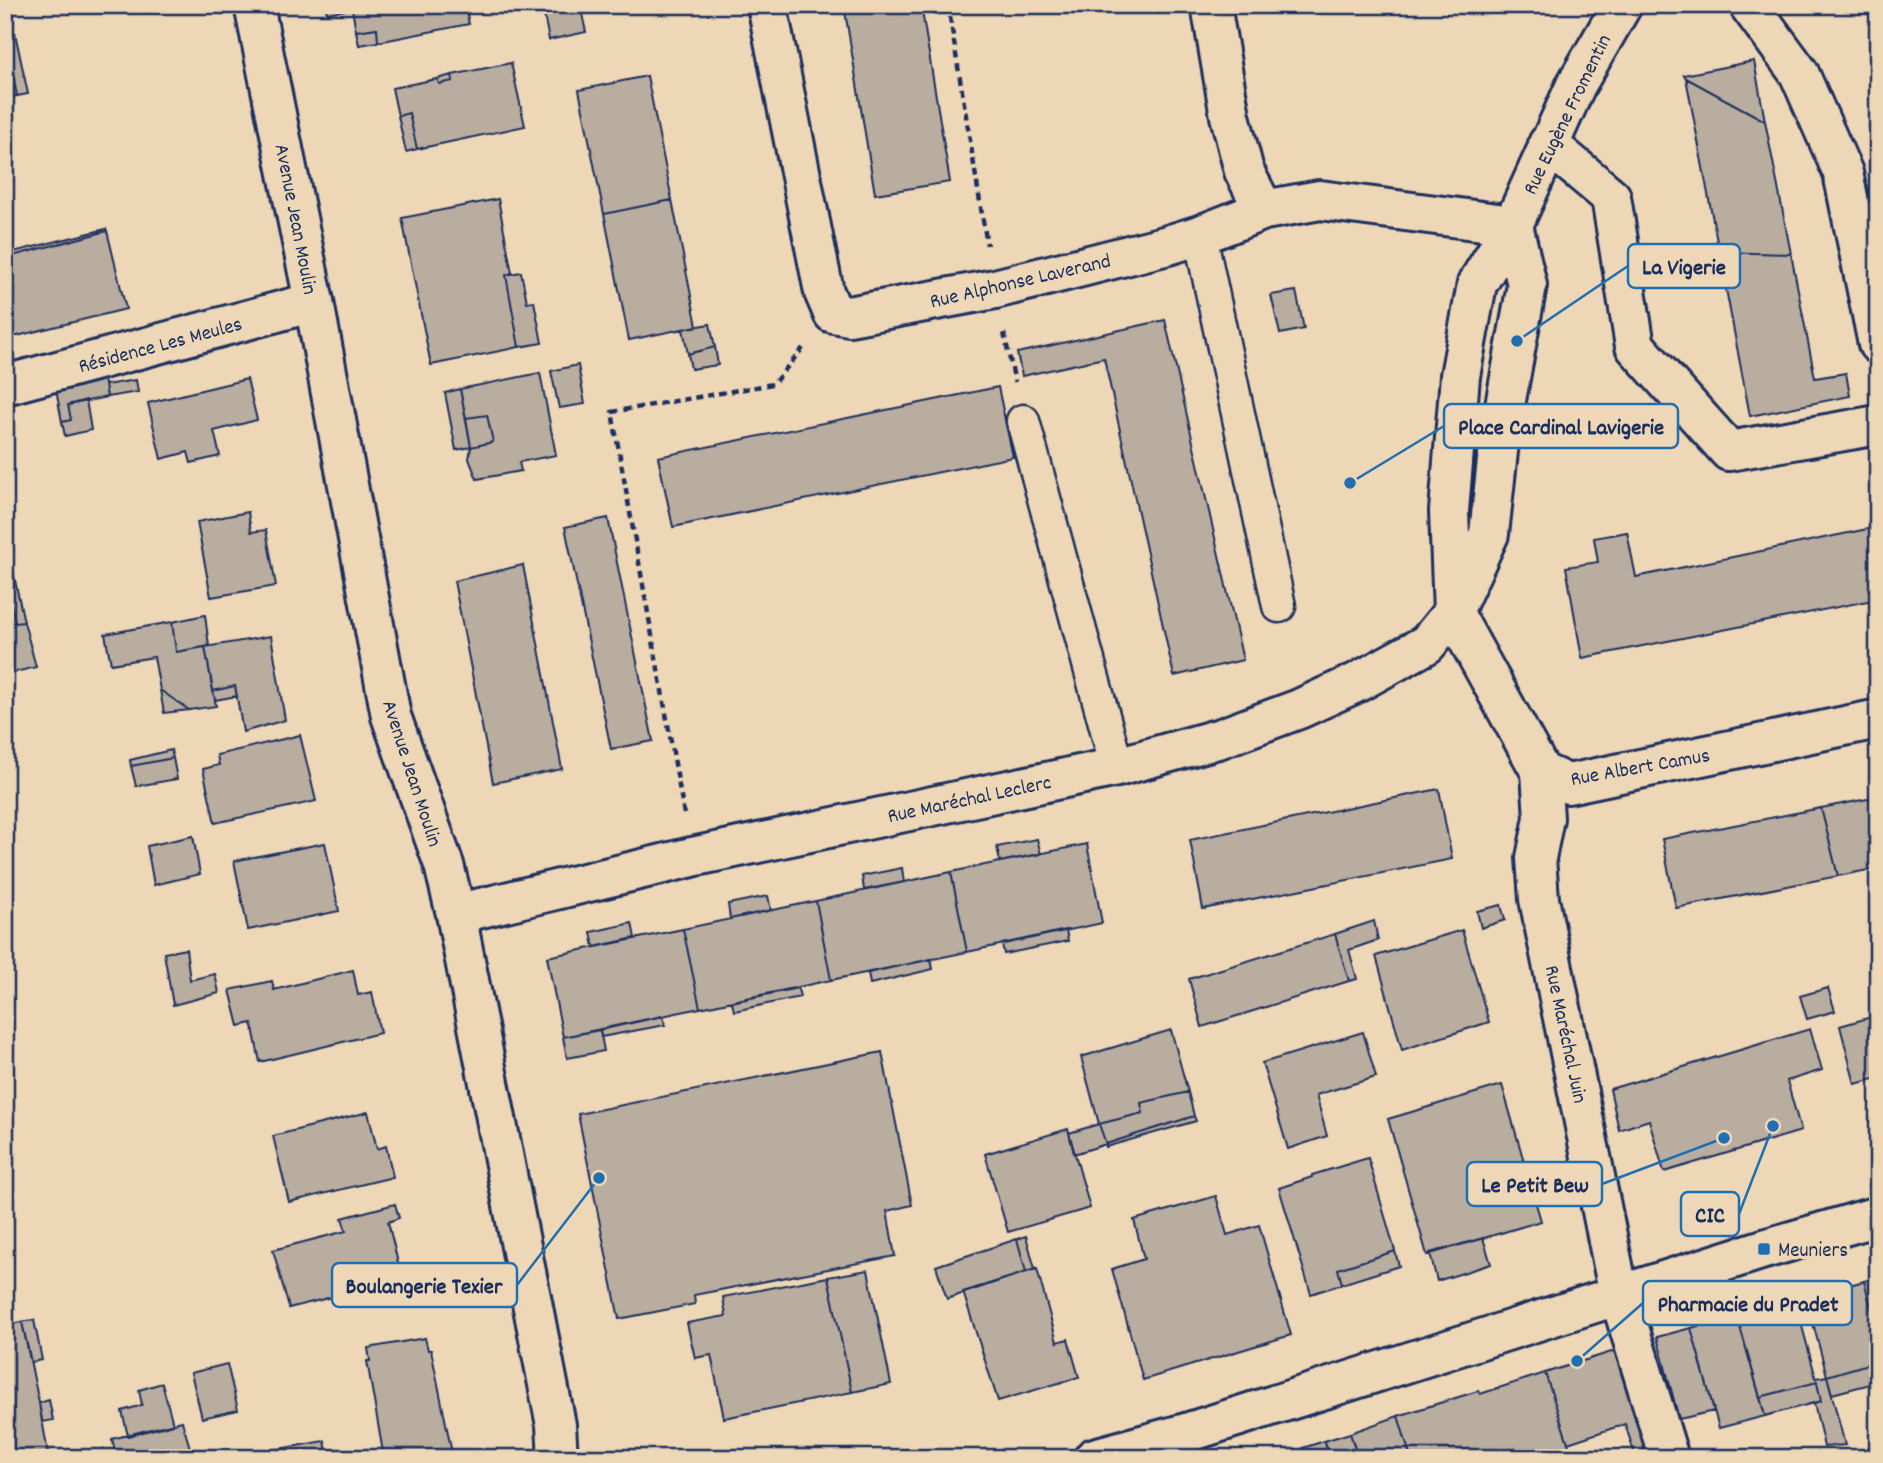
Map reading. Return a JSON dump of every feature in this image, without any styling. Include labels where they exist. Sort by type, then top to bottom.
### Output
[{"type":"street","name":"Avenue Jean Moulin","points":[[254,5],[314,302],[391,716],[444,865],[456,914],[556,1425],[558,1458]]},
{"type":"street","points":[[767,5],[824,292],[833,313]]},
{"type":"street","points":[[1211,5],[1230,116],[1244,171],[1264,211]]},
{"type":"street","name":"Rue Eugène Fromentin","points":[[1513,225],[1576,85],[1622,5]]},
{"type":"street","points":[[1749,5],[1799,73],[1843,173],[1878,344]]},
{"type":"street","points":[[1548,144],[1611,197],[1635,346],[1729,451],[1878,425]]},
{"type":"street","name":"Rue Alphonse Laverand","points":[[833,313],[849,316],[995,289],[1200,235],[1264,211],[1320,200],[1513,225]]},
{"type":"street","points":[[1453,612],[1489,534],[1500,433],[1527,285],[1513,225]]},
{"type":"street","name":"Résidence Les Meules","points":[[5,385],[314,302]]},
{"type":"street","name":"Rue Maréchal Leclerc","points":[[456,914],[692,857],[1118,767],[1221,738],[1298,709],[1358,682],[1427,644],[1453,612]]},
{"type":"street","name":"Rue Albert Camus","points":[[1453,612],[1541,772],[1568,784],[1878,719]]},
{"type":"street","name":"Rue Maréchal Juin","points":[[1541,772],[1544,818],[1536,859],[1539,899],[1619,1295],[1669,1458]]},
{"type":"street","points":[[1094,1458],[1199,1429],[1619,1295],[1878,1216]]},
{"type":"lane","points":[[1200,235],[1279,606]]},
{"type":"lane","points":[[1023,421],[1118,767]]},
{"type":"path","points":[[948,5],[995,289],[1023,421]]},
{"type":"path","points":[[692,857],[612,412],[773,384],[833,313]]},
{"type":"building","points":[[325,5],[465,5],[469,24],[378,42],[377,28],[356,31],[352,9],[327,13]]},
{"type":"building","points":[[542,5],[580,5],[586,32],[549,40]]},
{"type":"building","points":[[844,5],[921,5],[950,182],[875,194]]},
{"type":"building","points":[[377,28],[378,42],[359,45],[356,31]]},
{"type":"building","points":[[15,33],[28,94],[17,96],[10,61],[5,62],[5,35]]},
{"type":"building","points":[[10,61],[17,96],[5,99],[5,62]]},
{"type":"building","points":[[1754,61],[1765,121],[1684,75]]},
{"type":"building","points":[[511,63],[525,126],[417,149],[409,113],[398,116],[392,88],[437,79],[439,84],[453,81],[452,75]]},
{"type":"building","points":[[452,75],[453,81],[439,84],[437,79]]},
{"type":"building","points":[[647,76],[672,200],[604,214],[579,90]]},
{"type":"building","points":[[1686,78],[1765,121],[1791,254],[1719,252]]},
{"type":"building","points":[[409,113],[417,149],[406,152],[398,116]]},
{"type":"building","points":[[498,199],[512,273],[506,275],[519,347],[431,365],[402,218]]},
{"type":"building","points":[[672,200],[697,326],[629,340],[604,214]]},
{"type":"building","points":[[106,229],[107,231],[5,258],[5,254]]},
{"type":"building","points":[[107,231],[126,309],[5,339],[5,258]]},
{"type":"building","points":[[1719,252],[1791,254],[1815,378],[1846,373],[1850,396],[1750,416]]},
{"type":"building","points":[[521,272],[527,302],[534,301],[542,343],[519,347],[506,275]]},
{"type":"building","points":[[1296,291],[1304,329],[1280,334],[1271,295]]},
{"type":"building","points":[[1165,320],[1243,660],[1174,676],[1104,358],[1022,376],[1017,353]]},
{"type":"building","points":[[710,324],[715,347],[688,354],[683,329]]},
{"type":"building","points":[[715,347],[718,365],[691,369],[688,354]]},
{"type":"building","points":[[578,365],[585,404],[559,408],[551,371]]},
{"type":"building","points":[[103,372],[107,397],[68,405],[71,420],[62,422],[55,384]]},
{"type":"building","points":[[540,373],[556,455],[519,462],[521,471],[477,479],[469,459],[471,447],[493,442],[487,415],[466,418],[460,389]]},
{"type":"building","points":[[247,379],[257,420],[214,431],[220,456],[191,463],[188,452],[161,459],[148,403]]},
{"type":"building","points":[[136,380],[138,392],[107,397],[105,385]]},
{"type":"building","points":[[998,387],[1013,457],[673,527],[658,457]]},
{"type":"building","points":[[460,389],[471,447],[456,450],[445,393]]},
{"type":"building","points":[[86,400],[91,430],[65,436],[62,422],[71,420],[68,405]]},
{"type":"building","points":[[487,415],[493,442],[471,447],[466,418]]},
{"type":"building","points":[[248,512],[251,532],[266,530],[276,586],[211,597],[197,522]]},
{"type":"building","points":[[608,518],[653,741],[611,749],[565,527]]},
{"type":"building","points":[[1877,527],[1878,599],[1582,658],[1566,567],[1598,562],[1594,538],[1627,532],[1636,577]]},
{"type":"building","points":[[5,538],[13,571],[5,572]]},
{"type":"building","points":[[523,565],[562,769],[493,783],[454,581]]},
{"type":"building","points":[[13,571],[24,622],[15,623],[5,579],[5,572]]},
{"type":"building","points":[[5,579],[15,623],[24,622],[36,667],[7,674]]},
{"type":"building","points":[[205,615],[209,646],[176,652],[172,622]]},
{"type":"building","points":[[172,622],[176,652],[205,647],[216,706],[189,710],[160,690],[154,657],[111,664],[105,634]]},
{"type":"building","points":[[271,636],[285,720],[243,732],[235,686],[213,691],[205,647]]},
{"type":"building","points":[[235,686],[237,696],[215,700],[213,691]]},
{"type":"building","points":[[160,690],[189,710],[164,713]]},
{"type":"building","points":[[300,735],[316,801],[215,823],[203,769],[219,765],[217,755]]},
{"type":"building","points":[[171,750],[173,758],[131,766],[130,760]]},
{"type":"building","points":[[173,758],[177,779],[136,786],[131,766]]},
{"type":"building","points":[[1439,789],[1452,859],[1203,909],[1190,840]]},
{"type":"building","points":[[1878,797],[1878,868],[1838,876],[1821,808]]},
{"type":"building","points":[[1821,808],[1838,876],[1676,908],[1662,839]]},
{"type":"building","points":[[193,836],[200,874],[154,885],[147,846]]},
{"type":"building","points":[[1037,839],[1041,854],[1000,862],[997,847]]},
{"type":"building","points":[[325,843],[339,911],[248,930],[234,861]]},
{"type":"building","points":[[1087,844],[1102,923],[967,952],[951,872]]},
{"type":"building","points":[[902,868],[904,882],[864,890],[862,876]]},
{"type":"building","points":[[951,872],[967,952],[831,980],[816,901]]},
{"type":"building","points":[[768,896],[771,910],[730,919],[728,904]]},
{"type":"building","points":[[816,901],[831,980],[700,1008],[683,929]]},
{"type":"building","points":[[1501,905],[1505,920],[1481,928],[1477,911]]},
{"type":"building","points":[[1374,921],[1378,940],[1349,950],[1357,979],[1349,981],[1335,934]]},
{"type":"building","points":[[632,923],[635,938],[594,947],[591,932]]},
{"type":"building","points":[[683,929],[700,1008],[563,1037],[547,957]]},
{"type":"building","points":[[1066,930],[1068,941],[1004,954],[1002,944]]},
{"type":"building","points":[[1462,930],[1489,1022],[1402,1050],[1376,956]]},
{"type":"building","points":[[1335,934],[1349,981],[1202,1027],[1189,979]]},
{"type":"building","points":[[186,949],[190,980],[215,974],[219,993],[173,1005],[164,953]]},
{"type":"building","points":[[931,959],[933,969],[870,984],[868,973]]},
{"type":"building","points":[[353,970],[358,995],[372,992],[380,1033],[260,1062],[252,1023],[239,1026],[230,990],[272,981],[274,990]]},
{"type":"building","points":[[798,988],[800,997],[734,1011],[732,1002]]},
{"type":"building","points":[[1828,988],[1835,1011],[1807,1019],[1800,996]]},
{"type":"building","points":[[1878,1015],[1878,1078],[1855,1084],[1840,1026]]},
{"type":"building","points":[[663,1016],[665,1025],[601,1037],[600,1030]]},
{"type":"building","points":[[1810,1029],[1822,1070],[1787,1081],[1801,1131],[1664,1172],[1649,1120],[1619,1130],[1610,1089]]},
{"type":"building","points":[[600,1030],[604,1051],[567,1058],[563,1037]]},
{"type":"building","points":[[1171,1030],[1188,1092],[1141,1103],[1143,1113],[1099,1124],[1081,1057]]},
{"type":"building","points":[[1363,1032],[1376,1077],[1316,1095],[1327,1136],[1288,1149],[1262,1063]]},
{"type":"building","points":[[882,1052],[912,1205],[887,1211],[895,1256],[694,1295],[695,1304],[619,1319],[578,1114]]},
{"type":"building","points":[[1502,1085],[1541,1221],[1427,1255],[1388,1119]]},
{"type":"building","points":[[1188,1092],[1194,1116],[1106,1144],[1099,1124],[1143,1113],[1141,1103]]},
{"type":"building","points":[[368,1112],[377,1149],[386,1146],[393,1177],[289,1202],[273,1136]]},
{"type":"building","points":[[1194,1116],[1196,1121],[1106,1147],[1106,1144]]},
{"type":"building","points":[[1099,1124],[1106,1144],[1074,1154],[1069,1133]]},
{"type":"building","points":[[1068,1129],[1090,1208],[1008,1232],[985,1154]]},
{"type":"building","points":[[1368,1158],[1395,1251],[1338,1269],[1342,1284],[1311,1294],[1279,1188]]},
{"type":"building","points":[[1216,1196],[1227,1235],[1259,1225],[1291,1335],[1143,1380],[1112,1269],[1144,1259],[1134,1220]]},
{"type":"building","points":[[395,1204],[399,1218],[388,1222],[402,1279],[289,1308],[273,1250],[346,1231],[342,1218]]},
{"type":"building","points":[[1026,1236],[1035,1269],[1026,1272],[1017,1239]]},
{"type":"building","points":[[1483,1238],[1491,1264],[1437,1281],[1430,1253]]},
{"type":"building","points":[[1017,1239],[1026,1272],[947,1299],[936,1266]]},
{"type":"building","points":[[1395,1251],[1399,1266],[1342,1284],[1338,1269]]},
{"type":"building","points":[[1037,1269],[1057,1342],[1068,1339],[1079,1377],[998,1401],[963,1292]]},
{"type":"building","points":[[868,1270],[891,1384],[852,1392],[828,1277]]},
{"type":"building","points":[[828,1277],[852,1392],[724,1418],[711,1355],[695,1358],[687,1323],[726,1316],[723,1297]]},
{"type":"building","points":[[1878,1277],[1878,1333],[1864,1281]]},
{"type":"building","points":[[1864,1281],[1878,1333],[1878,1361],[1827,1376],[1806,1297]]},
{"type":"building","points":[[1795,1300],[1817,1382],[1760,1397],[1737,1316]]},
{"type":"building","points":[[1737,1316],[1765,1416],[1719,1428],[1691,1328]]},
{"type":"building","points":[[34,1320],[42,1360],[31,1362],[22,1322]]},
{"type":"building","points":[[22,1322],[49,1458],[5,1458],[5,1325]]},
{"type":"building","points":[[1691,1328],[1714,1411],[1679,1419],[1657,1337]]},
{"type":"building","points":[[425,1338],[428,1350],[431,1350],[453,1458],[384,1458],[367,1361],[370,1361],[368,1348]]},
{"type":"building","points":[[1624,1348],[1657,1458],[1636,1458],[1625,1424],[1568,1443],[1545,1373]]},
{"type":"building","points":[[1878,1361],[1878,1382],[1832,1394],[1827,1376]]},
{"type":"building","points":[[227,1364],[238,1410],[202,1418],[191,1373]]},
{"type":"building","points":[[1545,1373],[1573,1458],[1411,1458],[1398,1416]]},
{"type":"building","points":[[1827,1376],[1845,1445],[1824,1447],[1814,1403],[1821,1401],[1816,1378]]},
{"type":"building","points":[[1817,1382],[1821,1401],[1765,1416],[1760,1397]]},
{"type":"building","points":[[162,1383],[173,1424],[128,1436],[122,1411],[142,1405],[139,1390]]},
{"type":"building","points":[[49,1400],[53,1420],[42,1422],[39,1403]]},
{"type":"building","points":[[1398,1416],[1411,1458],[1358,1458],[1350,1433]]},
{"type":"building","points":[[182,1421],[193,1458],[117,1458],[112,1439]]},
{"type":"building","points":[[1350,1433],[1358,1458],[1329,1458],[1324,1441]]},
{"type":"building","points":[[325,1441],[328,1458],[262,1458],[261,1452]]},
{"type":"building","points":[[1324,1441],[1329,1458],[1306,1458],[1303,1448]]},
{"type":"place","name":"La Vigerie","points":[[1517,341]]},
{"type":"place","name":"Place Cardinal Lavigerie","points":[[1350,483]]},
{"type":"place","name":"CIC","points":[[1773,1126]]},
{"type":"place","name":"Le Petit Bew","points":[[1724,1138]]},
{"type":"place","name":"Boulangerie Texier","points":[[599,1178]]},
{"type":"place","name":"Meuniers","points":[[1764,1249]]},
{"type":"place","name":"Pharmacie du Pradet","points":[[1577,1361]]}]
